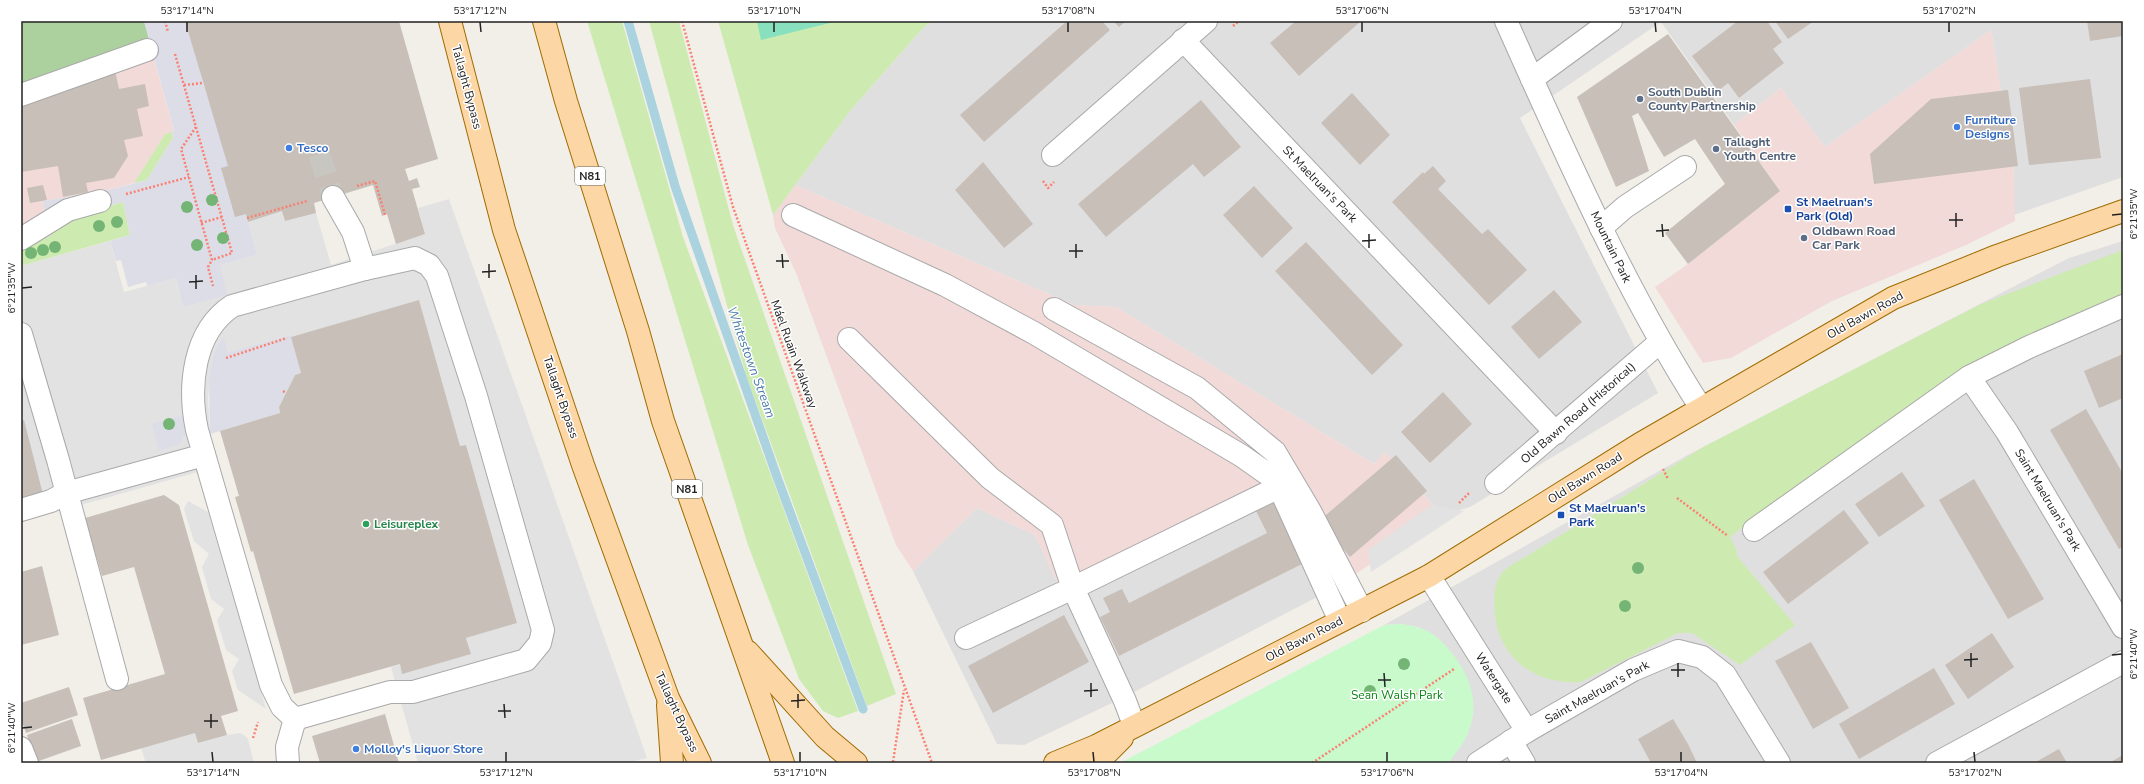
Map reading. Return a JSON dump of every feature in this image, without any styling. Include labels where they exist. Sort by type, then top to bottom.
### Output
[{"type":"main road","name":"Tallaght Bypass","points":[[450,21],[504,230],[584,465],[668,698],[700,763]]},
{"type":"main road","name":"N81","points":[[544,21],[566,101],[638,331],[663,421],[783,763]]},
{"type":"main road","name":"Old Bawn Road","points":[[1055,763],[1096,746],[1134,725],[1429,576],[1640,444],[1894,298],[1997,256],[2123,210]]},
{"type":"main road","points":[[742,645],[824,737],[856,763]]},
{"type":"main road","points":[[668,698],[672,763]]},
{"type":"main road","points":[[1098,763],[1134,725]]},
{"type":"street","points":[[1053,155],[1206,21]]},
{"type":"street","name":"Mountain Park","points":[[1506,21],[1601,228],[1660,342],[1701,408]]},
{"type":"street","points":[[1532,79],[1611,21]]},
{"type":"street","name":"St Maelruan's Park","points":[[1183,40],[1556,433]]},
{"type":"street","points":[[21,95],[147,50]]},
{"type":"street","points":[[1601,228],[1625,207],[1685,167]]},
{"type":"street","points":[[333,197],[353,232],[365,269]]},
{"type":"street","points":[[21,239],[68,210],[100,201]]},
{"type":"street","points":[[793,215],[945,285],[1034,333],[1242,456],[1276,480],[1340,621]]},
{"type":"street","points":[[414,258],[422,261],[433,270],[452,320],[476,396],[543,630],[540,643],[526,660],[413,692],[390,692],[295,718],[282,707],[271,685],[196,424],[193,379],[200,348],[221,314],[232,306],[365,269],[414,258]]},
{"type":"street","points":[[1754,530],[1969,376],[2029,347],[2123,306]]},
{"type":"street","points":[[1054,309],[1197,388],[1275,452],[1310,511],[1362,611]]},
{"type":"street","points":[[21,334],[117,679]]},
{"type":"street","points":[[849,339],[990,478],[1052,525],[1073,588],[1125,701],[1134,725]]},
{"type":"street","name":"Old Bawn Road (Historical)","points":[[1486,485],[1556,433],[1660,342]]},
{"type":"street","name":"Saint Maelruan's Park","points":[[1969,376],[2007,432],[2123,627]]},
{"type":"street","points":[[21,510],[51,502],[66,493],[204,455]]},
{"type":"street","points":[[966,638],[1073,588],[1279,487]]},
{"type":"street","name":"Watergate","points":[[1429,576],[1519,736],[1524,763]]},
{"type":"street","name":"Saint Maelruan's Park","points":[[1519,736],[1633,670],[1678,651],[1702,657],[1725,675],[1779,763]]},
{"type":"street","points":[[1937,763],[2123,662]]},
{"type":"street","points":[[288,763],[287,747],[295,718]]},
{"type":"street","points":[[1478,763],[1519,736]]},
{"type":"street","points":[[21,748],[27,763]]},
{"type":"path","points":[[165,21],[169,35]]},
{"type":"path","name":"Máel Ruain Walkway","points":[[682,21],[733,207],[932,763]]},
{"type":"path","points":[[1230,29],[1239,21]]},
{"type":"path","points":[[174,50],[232,253],[212,260],[208,267],[215,292]]},
{"type":"path","points":[[184,85],[203,83]]},
{"type":"path","points":[[196,127],[181,149],[212,260]]},
{"type":"path","points":[[100,201],[189,177]]},
{"type":"path","points":[[1048,188],[1059,177]]},
{"type":"path","points":[[375,181],[385,215]]},
{"type":"path","points":[[201,223],[222,217]]},
{"type":"path","points":[[223,365],[226,358],[232,355],[287,338]]},
{"type":"path","points":[[1663,469],[1668,479]]},
{"type":"path","points":[[1459,503],[1486,485]]},
{"type":"path","points":[[1677,498],[1730,538]]},
{"type":"path","points":[[1312,763],[1456,667]]},
{"type":"path","name":"Máel Ruain Walkway","points":[[893,762],[904,688]]},
{"type":"shaded area","points":[[144,21],[187,21],[203,83],[246,214],[257,255],[220,265],[227,295],[183,307],[176,278],[147,286],[146,282],[128,287],[121,260],[116,261],[110,241],[130,235],[123,202],[81,213],[66,219],[67,224],[59,226],[60,229],[49,231],[51,236],[28,245],[46,218],[43,201],[109,190],[147,180],[173,138],[172,132],[174,131]]},
{"type":"shaded area","points":[[932,21],[2123,21],[2123,177],[2014,215],[2014,172],[1991,30],[1825,147],[1781,88],[1734,125],[1661,22],[1520,118],[1658,393],[1470,507],[1442,515],[1385,452],[1374,464],[1116,307],[1074,305],[795,185],[850,111],[922,29]]},
{"type":"shaded area","points":[[1991,30],[2014,172],[2015,221],[1966,245],[1832,301],[1731,358],[1703,363],[1655,287],[1688,264],[1780,191],[1734,125],[1781,88],[1825,147]]},
{"type":"shaded area","points":[[152,51],[174,132],[165,134],[134,183],[109,190],[43,201],[46,218],[21,227],[21,100]]},
{"type":"shaded area","points":[[795,185],[1074,305],[1116,307],[1374,464],[1385,452],[1442,515],[1337,587],[1283,478],[1060,588],[1035,535],[977,508],[913,571],[896,545],[796,273],[775,228],[773,215]]},
{"type":"shaded area","points":[[449,199],[647,758],[627,763],[418,763],[391,667],[400,664],[402,673],[471,654],[466,638],[517,623],[466,445],[460,446],[419,301],[291,337],[291,335],[228,352],[224,337],[212,361],[208,398],[210,434],[219,466],[49,514],[21,412],[21,266],[110,241],[124,292],[176,278],[183,307],[220,265],[257,255],[248,222],[282,211],[285,221],[316,213],[331,265],[425,234],[418,208]]},
{"type":"shaded area","points":[[2123,241],[2123,763],[1448,763],[1467,735],[1473,714],[1461,667],[1448,649],[1435,636],[1418,627],[1401,624],[1384,625],[1684,457],[2069,258]]},
{"type":"shaded area","points":[[291,335],[301,373],[295,375],[279,407],[280,413],[210,434],[209,379],[212,361],[217,347],[224,337],[228,352]]},
{"type":"shaded area","points":[[184,415],[185,434],[180,444],[159,451],[152,424]]},
{"type":"shaded area","points":[[1277,495],[1323,594],[1132,693],[1077,580]]},
{"type":"shaded area","points":[[188,501],[208,512],[266,709],[238,690],[232,671],[239,659],[226,650],[217,620],[224,609],[211,599],[202,567],[209,554],[194,541],[184,509]]},
{"type":"shaded area","points":[[1432,505],[1464,511],[1371,572],[1368,550]]},
{"type":"shaded area","points":[[977,508],[1035,535],[1114,702],[1024,745],[997,744],[913,571]]},
{"type":"shaded area","points":[[195,733],[198,743],[227,735],[240,733],[244,735],[248,739],[254,763],[146,763],[141,748]]},
{"type":"green space","points":[[21,21],[144,21],[150,42],[21,88]]},
{"type":"green space","points":[[587,21],[622,21],[683,237],[858,711],[838,718],[823,711],[799,679],[748,545]]},
{"type":"green space","points":[[649,21],[679,21],[733,225],[896,694],[867,706],[746,375]]},
{"type":"green space","points":[[718,21],[932,21],[922,29],[850,111],[773,215]]},
{"type":"green space","points":[[757,21],[838,21],[761,40]]},
{"type":"green space","points":[[172,132],[173,138],[147,180],[134,183],[165,134]]},
{"type":"green space","points":[[123,202],[130,235],[21,266],[21,249],[51,232],[66,219]]},
{"type":"green space","points":[[2123,250],[2123,306],[2029,347],[1758,516],[1730,537],[1737,551],[1737,556],[1795,625],[1740,665],[1692,633],[1678,633],[1581,682],[1565,682],[1536,674],[1523,666],[1513,657],[1504,645],[1498,631],[1495,615],[1494,595],[1500,576],[1512,565],[1705,446],[1981,304]]},
{"type":"green space","name":"Sean Walsh Park","points":[[1401,624],[1423,629],[1435,636],[1451,651],[1469,681],[1473,703],[1472,721],[1464,740],[1448,763],[1120,763],[1384,625]]},
{"type":"building","points":[[185,21],[399,21],[438,159],[405,169],[409,181],[417,178],[420,187],[412,189],[425,234],[396,244],[387,214],[382,216],[373,185],[314,203],[316,213],[285,221],[282,211],[248,222],[246,214],[235,217],[221,168],[228,166]]},
{"type":"building","points":[[1067,21],[1102,21],[1110,30],[984,142],[960,115]]},
{"type":"building","points":[[1113,21],[1126,21],[1119,27]]},
{"type":"building","points":[[1296,21],[1361,21],[1299,76],[1270,43]]},
{"type":"building","points":[[1738,21],[1767,21],[1782,42],[1773,49],[1784,63],[1739,98],[1728,83],[1718,91],[1692,56]]},
{"type":"building","points":[[1775,21],[1814,21],[1788,39]]},
{"type":"building","points":[[2087,21],[2123,21],[2123,36],[2090,41]]},
{"type":"building","points":[[1668,34],[1780,191],[1688,264],[1665,233],[1725,184],[1695,139],[1664,157],[1638,113],[1632,116],[1649,171],[1616,187],[1577,97]]},
{"type":"building","points":[[114,66],[119,89],[145,84],[149,106],[137,109],[143,136],[124,140],[128,156],[114,178],[86,183],[88,192],[63,197],[58,166],[21,172],[21,100]]},
{"type":"building","points":[[2090,79],[2101,158],[2029,165],[2019,88]]},
{"type":"building","name":"Furniture Designs","points":[[2008,90],[2018,166],[1874,184],[1870,154],[1931,99]]},
{"type":"building","points":[[1352,93],[1390,135],[1360,165],[1321,123]]},
{"type":"building","points":[[1201,100],[1241,147],[1204,177],[1193,164],[1106,237],[1078,204]]},
{"type":"building","points":[[983,162],[1033,224],[1004,248],[955,190]]},
{"type":"building","points":[[1433,166],[1446,181],[1438,189],[1482,234],[1488,229],[1527,270],[1489,305],[1392,202],[1423,172],[1424,174]]},
{"type":"building","points":[[43,185],[47,200],[30,203],[27,188]]},
{"type":"building","points":[[1254,186],[1293,228],[1262,258],[1223,215]]},
{"type":"building","points":[[1306,242],[1403,345],[1372,375],[1275,271]]},
{"type":"building","points":[[1554,290],[1582,322],[1539,359],[1511,327]]},
{"type":"building","name":"Leisureplex","points":[[419,300],[460,446],[466,445],[517,623],[466,638],[471,654],[402,674],[400,664],[294,694],[253,551],[251,552],[235,497],[239,496],[220,431],[280,413],[279,407],[295,375],[301,373],[291,337]]},
{"type":"building","points":[[2123,354],[2123,398],[2099,408],[2084,371]]},
{"type":"building","points":[[1443,392],[1472,424],[1430,463],[1401,432]]},
{"type":"building","points":[[2086,409],[2123,474],[2123,547],[2119,549],[2050,430]]},
{"type":"building","points":[[24,420],[43,494],[21,499],[21,421]]},
{"type":"building","points":[[1396,455],[1427,491],[1350,557],[1319,521]]},
{"type":"building","points":[[1902,472],[1925,506],[1879,537],[1855,504]]},
{"type":"building","points":[[1974,479],[2044,599],[2008,619],[1939,500]]},
{"type":"building","points":[[164,495],[179,505],[238,711],[221,716],[227,735],[198,743],[195,733],[101,760],[83,698],[165,674],[134,567],[102,576],[85,518]]},
{"type":"building","points":[[1275,502],[1306,562],[1119,656],[1100,617],[1110,612],[1103,598],[1122,589],[1129,603],[1267,533],[1256,511]]},
{"type":"building","points":[[1844,510],[1869,543],[1788,604],[1763,572]]},
{"type":"building","points":[[42,566],[59,635],[21,645],[21,572]]},
{"type":"building","points":[[1064,615],[1089,662],[993,713],[968,666]]},
{"type":"building","points":[[1992,633],[2014,667],[1968,699],[1945,665]]},
{"type":"building","points":[[1811,642],[1849,708],[1813,729],[1775,661]]},
{"type":"building","points":[[1934,668],[1955,704],[1859,759],[1839,724]]},
{"type":"building","points":[[69,687],[78,715],[26,733],[21,719],[21,703]]},
{"type":"building","name":"Molloy's Liquor Store","points":[[385,714],[399,763],[320,763],[312,736]]},
{"type":"building","points":[[72,719],[81,746],[36,762],[27,735]]},
{"type":"building","points":[[1673,719],[1697,763],[1651,763],[1638,739]]},
{"type":"building","points":[[2059,749],[2067,763],[2034,763]]},
{"type":"building","points":[[2123,755],[2123,763],[2109,763]]},
{"type":"waterway","name":"Whitestown Stream","points":[[628,21],[675,186],[777,477],[863,709]]},
{"type":"tunnel","points":[[319,154],[333,197]]},
{"type":"place","name":"South Dublin County Partnership","points":[[1640,99]]},
{"type":"place","name":"Furniture Designs","points":[[1957,127]]},
{"type":"place","name":"Tesco","points":[[289,148]]},
{"type":"place","name":"Tallaght Youth Centre","points":[[1716,149]]},
{"type":"place","name":"St Maelruan's Park (Old)","points":[[1788,209]]},
{"type":"place","name":"Oldbawn Road Car Park","points":[[1804,238]]},
{"type":"place","name":"St Maelruan's Park","points":[[1561,515]]},
{"type":"place","name":"Leisureplex","points":[[366,524]]},
{"type":"place","name":"Molloy's Liquor Store","points":[[356,749]]}]
